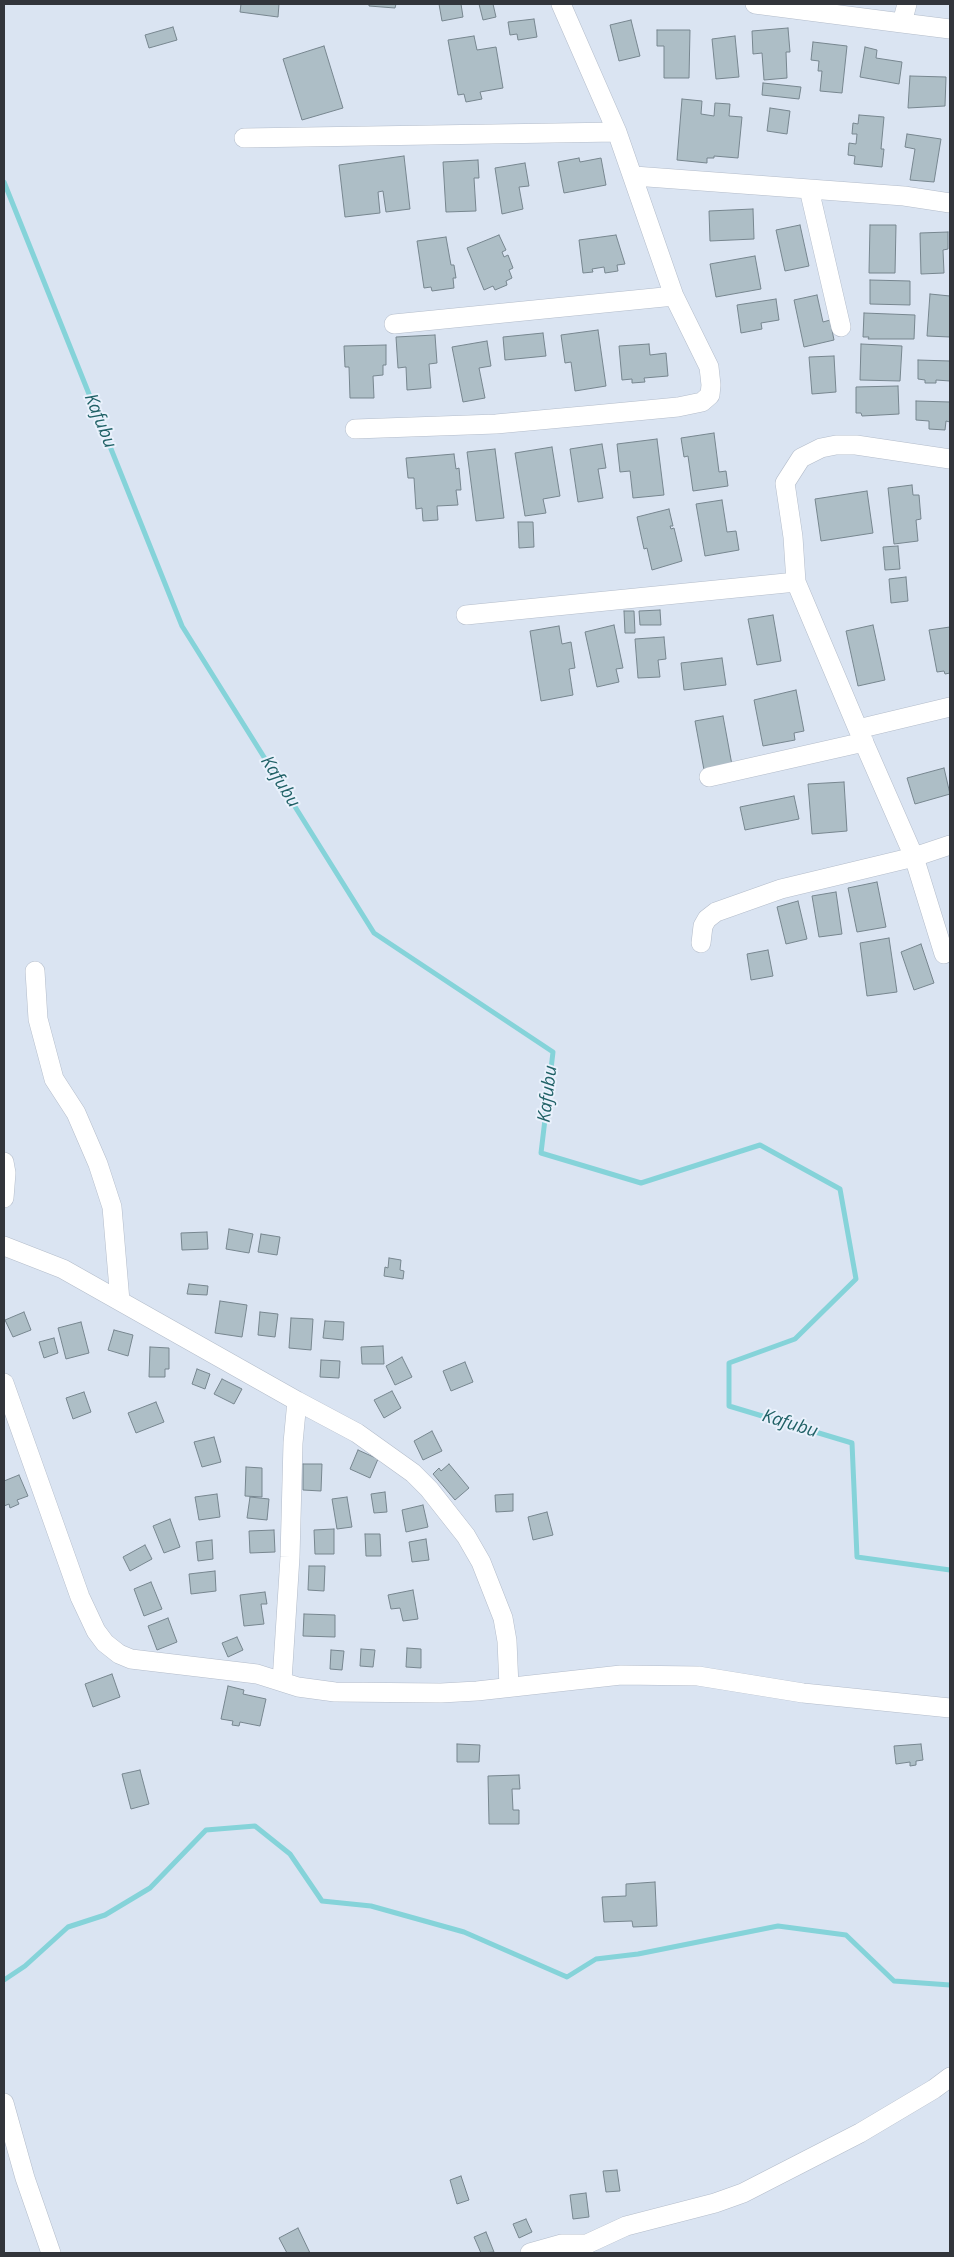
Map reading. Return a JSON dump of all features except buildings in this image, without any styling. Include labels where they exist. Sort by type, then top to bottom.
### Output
[{"type":"street","points":[[356,430],[496,424],[669,408],[702,402],[710,395],[712,384],[709,366],[674,296],[634,176],[617,132],[561,4]]},
{"type":"street","points":[[755,4],[950,29]]},
{"type":"street","points":[[902,23],[907,4]]},
{"type":"street","points":[[244,138],[617,132]]},
{"type":"street","points":[[634,176],[904,196],[950,203]]},
{"type":"street","points":[[809,189],[841,327]]},
{"type":"street","points":[[394,324],[674,296]]},
{"type":"street","points":[[944,954],[914,857],[796,582],[793,537],[785,483],[800,458],[821,448],[836,445],[856,445],[950,459]]},
{"type":"street","points":[[466,615],[796,582]]},
{"type":"street","points":[[709,777],[861,736],[950,707]]},
{"type":"street","points":[[701,943],[707,919],[716,912],[781,889],[914,857],[950,845]]},
{"type":"street","points":[[35,970],[38,1019],[54,1079],[76,1113],[98,1164],[112,1207],[120,1301]]},
{"type":"street","points":[[4,1162],[6,1173],[4,1198]]},
{"type":"street","points":[[4,1246],[63,1269],[297,1402],[357,1433],[399,1462],[429,1489],[466,1536],[481,1562],[503,1618],[507,1640],[509,1687]]},
{"type":"street","points":[[4,1383],[80,1597],[96,1631],[119,1654],[131,1659],[257,1674],[316,1691],[441,1693],[621,1675],[698,1676],[803,1693],[950,1708]]},
{"type":"street","points":[[282,1681],[297,1402]]},
{"type":"street","points":[[530,2253],[562,2244],[589,2249],[626,2226],[743,2194],[860,2133],[934,2089],[950,2077]]},
{"type":"street","points":[[4,2102],[25,2178],[51,2253]]},
{"type":"waterway","name":"Kafubu","points":[[4,182],[182,626],[374,933],[553,1052],[541,1153],[641,1183],[760,1145],[840,1189],[856,1279],[795,1339],[729,1363],[729,1406],[852,1443],[857,1557],[950,1570]]},
{"type":"waterway","points":[[4,1980],[25,1966],[68,1927],[105,1915],[150,1888],[206,1830],[255,1826],[290,1854],[322,1901],[371,1906],[464,1932],[567,1977],[596,1959],[638,1954],[778,1926],[846,1935],[894,1981],[950,1985]]}]
